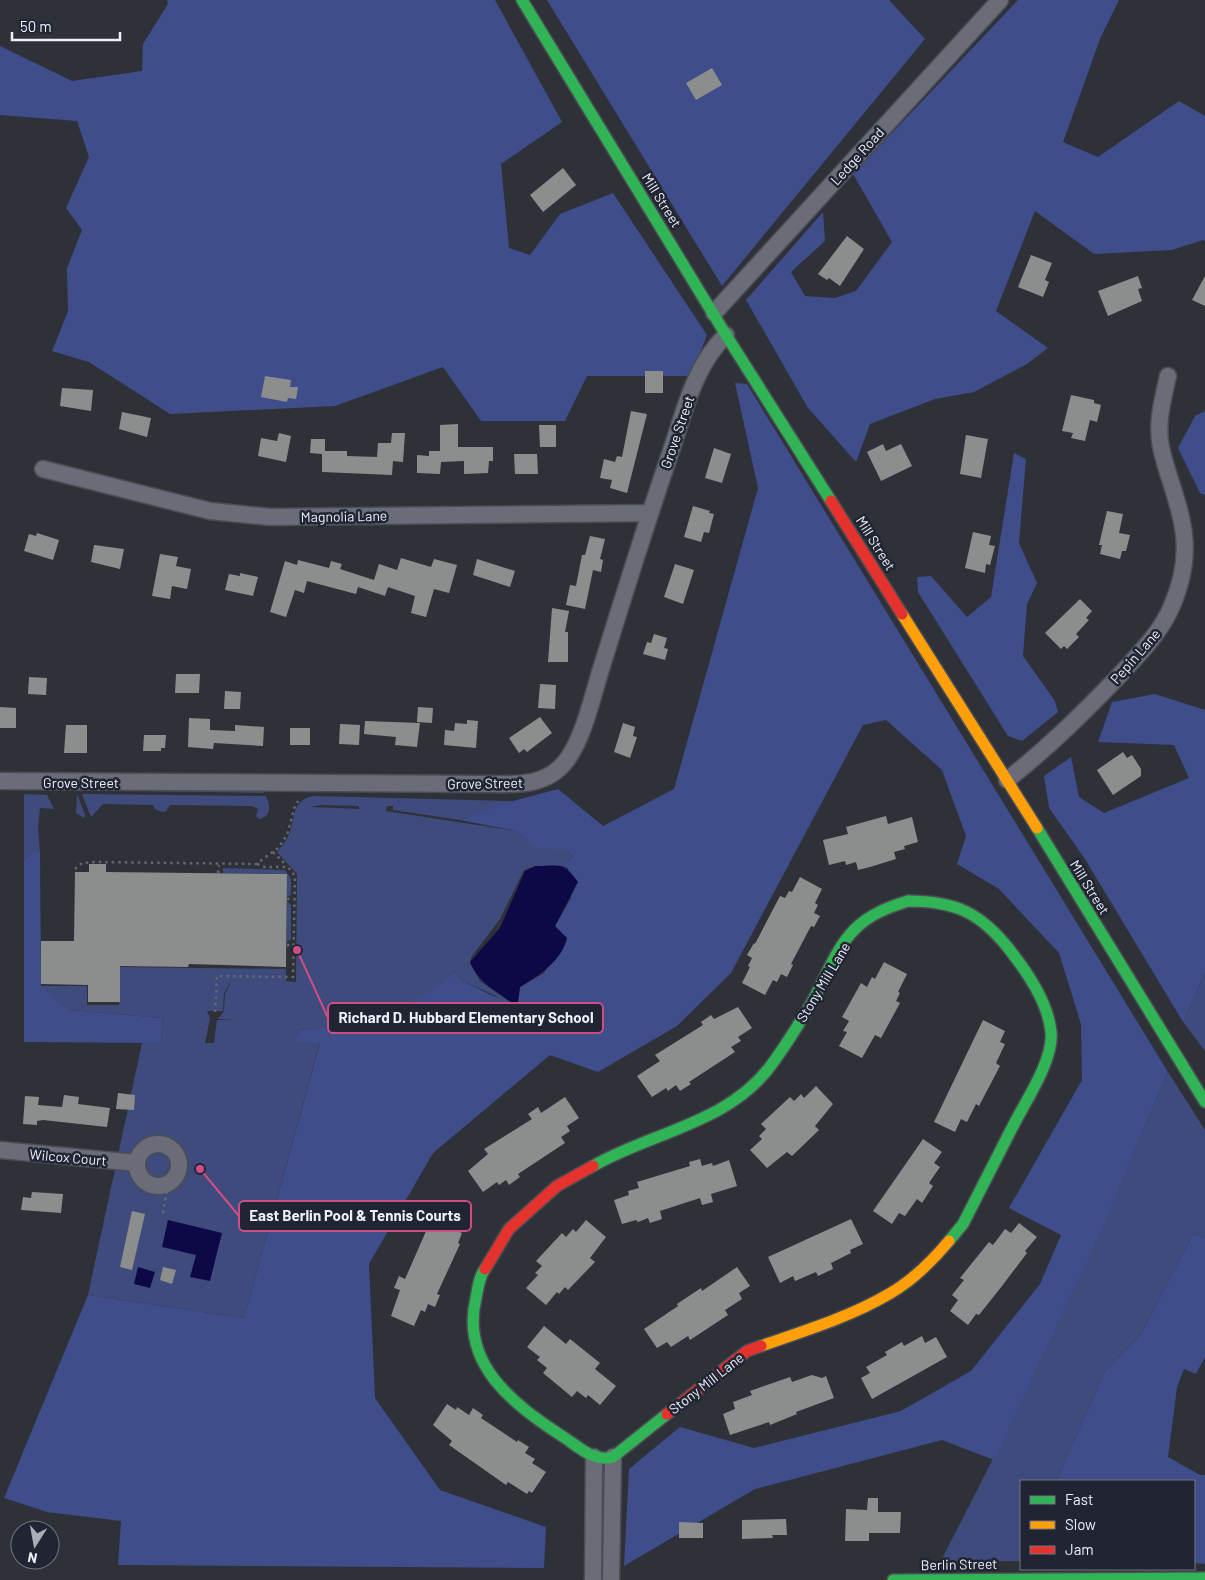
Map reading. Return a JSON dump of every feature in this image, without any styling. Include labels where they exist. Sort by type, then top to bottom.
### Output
[{"type":"street","name":"Mill Street","points":[[522,0],[714,313],[726,336],[1007,780],[1205,1102]]},
{"type":"street","name":"Ledge Road","points":[[714,313],[1000,0]]},
{"type":"street","name":"Grove Street","points":[[0,781],[526,784],[540,781],[567,760],[586,718],[650,513],[697,377],[711,350],[726,336]]},
{"type":"street","name":"Pepin Lane","points":[[1007,780],[1051,745],[1089,707],[1143,650],[1159,630],[1171,608],[1182,576],[1185,555],[1180,509],[1160,446],[1161,405],[1168,376]]},
{"type":"street","name":"Magnolia Lane","points":[[43,470],[210,511],[270,516],[650,513]]},
{"type":"street","name":"Stony Mill Lane","points":[[594,1458],[545,1425],[496,1384],[484,1366],[477,1349],[471,1318],[482,1273],[509,1230],[557,1186],[608,1158],[679,1130],[740,1097],[771,1066],[811,1004],[832,962],[855,929],[884,908],[908,901],[934,901],[962,908],[987,924],[1019,962],[1042,1000],[1051,1030],[1050,1047],[1044,1065],[963,1224],[933,1260],[890,1294],[820,1325],[748,1351],[613,1457]]},
{"type":"street","points":[[161,1144],[168,1146],[177,1155],[180,1168],[178,1175],[168,1184],[155,1187],[149,1185],[139,1176],[137,1163],[142,1151],[148,1147],[161,1144]]},
{"type":"street","name":"Wilcox Court","points":[[0,1150],[137,1163]]},
{"type":"street","points":[[593,1580],[594,1458],[604,1460],[613,1457],[610,1580]]},
{"type":"street","name":"Berlin Street","points":[[893,1580],[1205,1578]]},
{"type":"path","points":[[256,864],[273,852],[287,835],[295,806],[300,798]]},
{"type":"path","points":[[215,1012],[217,976],[293,977],[295,876],[273,852]]},
{"type":"path","points":[[75,869],[82,864],[95,862],[256,864],[265,867],[288,867]]},
{"type":"path","points":[[218,874],[219,865]]},
{"type":"path","points":[[287,899],[294,900]]},
{"type":"path","points":[[287,945],[294,946]]},
{"type":"path","points":[[163,1213],[168,1184]]},
{"type":"shaded area","points":[[167,0],[495,0],[562,122],[501,164],[509,248],[530,255],[560,214],[613,193],[707,335],[691,376],[587,376],[565,421],[481,421],[443,367],[335,406],[170,414],[89,362],[52,351],[68,311],[67,268],[82,230],[66,208],[89,157],[77,121],[0,115],[0,46],[72,81],[142,71],[143,44],[168,4]]},
{"type":"shaded area","points":[[547,0],[889,0],[925,39],[722,286]]},
{"type":"shaded area","points":[[1018,0],[1119,0],[1100,39],[1063,142],[1098,157],[1179,101],[1205,116],[1205,241],[1172,250],[1094,254],[1035,211],[996,311],[1048,348],[1027,364],[974,392],[935,399],[870,424],[856,462],[808,408],[746,300],[823,212],[825,241],[791,272],[805,296],[835,298],[856,291],[892,242],[853,174]]},
{"type":"shaded area","points":[[735,383],[747,384],[1168,1072],[1097,1240],[994,1460],[942,1440],[755,1489],[624,1566],[629,1469],[680,1427],[754,1448],[901,1411],[971,1371],[1040,1284],[1061,1235],[1009,1208],[1082,1080],[1081,1024],[1059,953],[999,889],[957,864],[966,836],[942,770],[886,720],[863,725],[731,973],[677,1026],[598,1072],[550,1055],[433,1153],[369,1264],[375,1398],[440,1490],[546,1527],[544,1568],[118,1565],[121,1521],[47,1512],[4,1498],[88,1295],[244,1318],[320,1043],[293,1042],[300,1030],[357,1021],[390,1012],[424,994],[455,971],[461,980],[493,996],[517,1003],[520,987],[544,973],[566,938],[555,926],[571,898],[568,868],[562,866],[573,857],[568,850],[535,848],[517,831],[460,820],[509,802],[558,789],[603,826],[674,789],[758,488]]},
{"type":"shaded area","points":[[1205,411],[1205,495],[1200,493],[1178,448],[1195,416]]},
{"type":"shaded area","points":[[1014,453],[1026,459],[1019,543],[1037,583],[1027,604],[1023,656],[1055,701],[1058,712],[1022,741],[1008,736],[918,592],[917,577],[931,576],[967,617],[991,597]]},
{"type":"shaded area","points":[[1155,694],[1205,710],[1205,973],[1183,1022],[1085,859],[1049,808],[1044,776],[1071,757],[1079,797],[1104,813],[1189,778],[1174,745],[1098,742],[1112,702]]},
{"type":"shaded area","points":[[83,787],[260,790],[264,793],[78,790]]},
{"type":"shaded area","points":[[24,794],[47,795],[54,809],[40,808],[38,827],[40,853],[31,853],[24,861]]},
{"type":"shaded area","points":[[77,794],[85,815],[84,818],[76,813]]},
{"type":"shaded area","points":[[82,794],[266,796],[269,810],[266,816],[259,819],[256,816],[258,809],[252,806],[170,805],[166,811],[162,812],[155,809],[153,805],[103,804],[91,817]]},
{"type":"shaded area","points":[[314,796],[515,801],[460,820],[393,810],[393,806],[387,806],[386,811],[517,831],[535,844],[568,850],[573,857],[562,866],[535,866],[524,870],[500,919],[472,956],[470,962],[480,981],[513,1004],[461,980],[455,971],[424,994],[390,1012],[357,1021],[300,1030],[294,1042],[320,1042],[244,1318],[88,1295],[142,1043],[161,1043],[163,1018],[69,1010],[45,991],[49,986],[87,986],[87,1005],[119,1005],[120,967],[286,969],[286,981],[296,982],[297,874],[277,852],[289,835],[298,804]],"holes":[[[320,805],[359,806],[359,809],[311,807]],[[232,980],[225,994],[224,1011],[218,1019],[237,1020],[217,1020],[214,1043],[205,1043],[210,1018],[207,1011],[223,1011],[224,993]]]},
{"type":"shaded area","points":[[31,853],[40,853],[41,986],[49,986],[46,991],[69,1010],[163,1018],[161,1043],[24,1042],[24,861]]},
{"type":"shaded area","points":[[536,866],[560,866],[573,875],[578,882],[555,926],[567,938],[560,954],[548,967],[520,987],[518,1003],[513,1004],[488,986],[478,976],[470,962],[500,928],[525,871]]},
{"type":"shaded area","points":[[223,868],[285,870],[291,879],[291,895],[287,897],[287,874],[223,873]]},
{"type":"shaded area","points":[[287,901],[291,905],[291,939],[287,942]]},
{"type":"shaded area","points":[[1205,973],[1205,1051],[1183,1022]]},
{"type":"shaded area","points":[[1168,1072],[1205,1130],[1205,1238],[1193,1234],[1141,1334],[1105,1371],[1056,1480],[1020,1480],[1020,1561],[940,1562],[1031,1381],[1115,1197]]},
{"type":"shaded area","points":[[168,1220],[222,1233],[210,1281],[190,1277],[196,1255],[162,1247]]},
{"type":"shaded area","points":[[1193,1234],[1205,1238],[1205,1357],[1196,1374],[1184,1369],[1177,1387],[1168,1457],[1200,1475],[1205,1475],[1205,1564],[1195,1563],[1195,1480],[1056,1480],[1105,1371],[1141,1334]]},
{"type":"shaded area","points":[[138,1267],[155,1272],[150,1288],[134,1284]]},
{"type":"building","points":[[712,68],[722,85],[696,100],[686,83]]},
{"type":"building","points":[[563,168],[576,185],[543,212],[530,195]]},
{"type":"building","points":[[847,236],[864,249],[840,286],[829,278],[827,280],[818,274]]},
{"type":"building","points":[[1031,255],[1052,263],[1045,280],[1049,282],[1043,297],[1018,287]]},
{"type":"building","points":[[1138,276],[1142,288],[1138,289],[1142,301],[1108,316],[1098,291]]},
{"type":"building","points":[[1205,276],[1205,306],[1192,300]]},
{"type":"building","points":[[645,371],[663,371],[663,393],[645,393]]},
{"type":"building","points":[[265,376],[291,380],[290,387],[298,387],[296,399],[288,398],[287,402],[261,397]]},
{"type":"building","points":[[62,388],[93,390],[91,411],[60,406]]},
{"type":"building","points":[[1071,395],[1094,400],[1094,403],[1101,405],[1097,422],[1090,420],[1085,441],[1071,438],[1073,433],[1062,431]]},
{"type":"building","points":[[631,411],[647,414],[627,493],[610,488],[612,480],[600,478],[604,459],[615,462],[617,456],[622,457]]},
{"type":"building","points":[[122,412],[151,418],[147,437],[119,429]]},
{"type":"building","points":[[458,424],[458,447],[493,447],[493,461],[489,461],[488,473],[464,474],[464,461],[441,462],[440,474],[417,473],[417,455],[429,456],[429,451],[440,451],[440,425]]},
{"type":"building","points":[[539,425],[556,425],[556,447],[540,447]]},
{"type":"building","points":[[279,433],[291,436],[286,462],[258,456],[261,438],[277,441]]},
{"type":"building","points":[[392,433],[405,433],[403,462],[393,461],[392,475],[322,472],[322,454],[310,453],[311,439],[325,439],[325,451],[347,451],[347,456],[377,457],[378,443],[391,443]]},
{"type":"building","points":[[966,435],[988,439],[981,478],[960,474]]},
{"type":"building","points":[[883,444],[886,451],[901,444],[912,466],[881,481],[867,452]]},
{"type":"building","points":[[714,448],[731,454],[722,483],[705,478]]},
{"type":"building","points":[[514,454],[537,454],[538,474],[515,474]]},
{"type":"building","points":[[693,506],[714,514],[709,533],[704,532],[701,542],[684,537]]},
{"type":"building","points":[[1107,511],[1123,514],[1119,533],[1130,535],[1126,551],[1122,551],[1120,559],[1100,554],[1102,545],[1099,545]]},
{"type":"building","points":[[973,532],[991,536],[989,545],[995,546],[990,565],[986,564],[985,573],[965,568]]},
{"type":"building","points":[[37,533],[59,540],[53,560],[24,551],[29,534],[36,536]]},
{"type":"building","points":[[590,536],[605,539],[600,559],[603,560],[601,572],[593,570],[585,609],[566,605],[570,585],[576,586],[582,555],[585,555]]},
{"type":"building","points":[[94,545],[124,549],[120,569],[91,562]]},
{"type":"building","points":[[160,554],[178,557],[176,566],[191,569],[187,589],[172,586],[170,599],[152,596]]},
{"type":"building","points":[[401,558],[431,567],[434,559],[457,565],[449,593],[434,589],[426,617],[411,613],[415,596],[388,587],[385,596],[358,587],[356,594],[307,581],[304,593],[295,590],[286,617],[270,612],[285,561],[297,565],[298,560],[329,568],[331,561],[342,564],[340,569],[374,580],[379,564],[397,570]]},
{"type":"building","points":[[477,559],[515,571],[510,587],[473,575]]},
{"type":"building","points":[[675,564],[694,570],[683,604],[664,597]]},
{"type":"building","points":[[240,573],[258,577],[253,596],[225,590],[229,574],[240,576]]},
{"type":"building","points":[[1080,599],[1092,611],[1086,618],[1089,620],[1076,634],[1079,637],[1067,649],[1064,646],[1061,649],[1045,633]]},
{"type":"building","points":[[552,608],[569,611],[565,632],[568,632],[568,662],[548,662]]},
{"type":"building","points":[[654,634],[667,638],[664,648],[668,649],[665,660],[643,654],[647,642],[651,643]]},
{"type":"building","points":[[176,674],[200,674],[199,693],[175,693]]},
{"type":"building","points":[[29,677],[47,678],[46,695],[28,694]]},
{"type":"building","points":[[540,684],[556,685],[555,709],[538,708]]},
{"type":"building","points":[[225,691],[241,692],[240,709],[224,709]]},
{"type":"building","points":[[0,707],[16,708],[16,728],[0,728]]},
{"type":"building","points":[[418,707],[433,708],[432,723],[417,722]]},
{"type":"building","points":[[540,717],[552,733],[527,752],[524,749],[519,753],[509,738]]},
{"type":"building","points":[[189,718],[210,719],[210,730],[235,731],[235,725],[264,727],[263,746],[214,743],[213,749],[188,747]]},
{"type":"building","points":[[467,720],[478,721],[476,748],[444,745],[445,730],[454,731],[455,723],[467,724]]},
{"type":"building","points":[[365,721],[420,723],[417,747],[395,745],[396,737],[364,734]]},
{"type":"building","points":[[623,723],[635,727],[633,736],[637,737],[630,758],[614,752]]},
{"type":"building","points":[[340,724],[360,725],[359,745],[339,744]]},
{"type":"building","points":[[66,725],[87,725],[87,753],[64,753]]},
{"type":"building","points":[[290,728],[310,728],[310,745],[290,745]]},
{"type":"building","points":[[144,735],[166,735],[165,748],[161,748],[161,751],[143,751]]},
{"type":"building","points":[[1123,752],[1127,758],[1132,755],[1141,769],[1141,776],[1113,795],[1097,770]]},
{"type":"building","points":[[886,816],[888,824],[912,817],[918,842],[904,846],[905,849],[894,852],[896,859],[870,867],[858,870],[856,862],[846,865],[845,861],[829,865],[823,840],[848,834],[846,827]]},
{"type":"building","points":[[89,864],[106,864],[106,872],[287,874],[286,967],[189,964],[188,967],[120,966],[120,1002],[88,1002],[88,985],[41,984],[41,941],[74,941],[75,872],[89,872]]},
{"type":"building","points":[[800,877],[822,889],[815,903],[818,905],[814,913],[820,916],[814,927],[811,926],[791,964],[793,965],[787,977],[781,974],[777,982],[773,980],[765,995],[742,983],[752,958],[747,955],[755,944],[780,896],[785,898],[789,891],[792,892]]},
{"type":"building","points":[[884,962],[907,974],[898,992],[900,993],[896,1001],[900,1003],[881,1038],[875,1035],[862,1058],[839,1046],[847,1032],[843,1031],[849,1021],[842,1017],[861,983],[867,987],[872,977],[875,979]]},
{"type":"building","points":[[738,1007],[752,1028],[738,1037],[741,1041],[731,1047],[735,1052],[689,1082],[691,1084],[680,1091],[676,1085],[668,1091],[666,1088],[652,1097],[637,1076],[660,1061],[655,1055],[703,1025],[701,1022],[711,1015],[714,1019]]},
{"type":"building","points":[[983,1020],[1005,1031],[1000,1042],[1005,1044],[996,1063],[1000,1066],[979,1106],[976,1104],[967,1122],[961,1119],[955,1132],[934,1122]]},
{"type":"building","points":[[816,1086],[833,1104],[815,1126],[819,1130],[792,1156],[787,1152],[767,1168],[750,1150],[762,1139],[759,1136],[766,1129],[761,1124],[790,1097],[794,1101],[801,1094],[804,1098]]},
{"type":"building","points":[[118,1093],[135,1095],[134,1110],[116,1109]]},
{"type":"building","points":[[64,1095],[79,1097],[78,1104],[110,1108],[107,1127],[43,1120],[37,1121],[37,1125],[23,1124],[25,1096],[39,1097],[38,1105],[62,1107]]},
{"type":"building","points":[[565,1097],[579,1118],[567,1126],[570,1131],[561,1137],[565,1143],[518,1174],[520,1177],[509,1185],[506,1180],[499,1185],[497,1182],[483,1192],[468,1171],[488,1154],[484,1149],[532,1119],[528,1114],[538,1107],[541,1113]]},
{"type":"building","points":[[923,1139],[942,1152],[934,1163],[940,1167],[929,1183],[933,1186],[922,1203],[917,1199],[905,1216],[899,1213],[892,1224],[873,1211]]},
{"type":"building","points":[[700,1159],[702,1166],[712,1163],[713,1166],[729,1160],[737,1186],[711,1194],[713,1202],[702,1205],[700,1198],[660,1211],[662,1219],[650,1223],[648,1218],[638,1222],[636,1220],[622,1224],[614,1200],[629,1195],[628,1191],[639,1188],[637,1182],[690,1166],[689,1162]]},
{"type":"building","points":[[32,1192],[63,1194],[61,1213],[21,1210],[23,1197],[31,1198]]},
{"type":"building","points":[[441,1205],[464,1215],[457,1231],[462,1233],[458,1243],[460,1244],[437,1294],[440,1295],[435,1307],[428,1304],[425,1312],[421,1310],[414,1326],[391,1316],[400,1290],[394,1288],[399,1276],[405,1279],[427,1229],[430,1231]]},
{"type":"building","points":[[132,1211],[145,1214],[132,1270],[120,1267]]},
{"type":"building","points":[[851,1219],[863,1244],[850,1250],[851,1253],[831,1263],[833,1269],[818,1276],[816,1272],[795,1281],[793,1276],[780,1283],[768,1257]]},
{"type":"building","points":[[586,1220],[606,1237],[590,1258],[595,1262],[568,1290],[565,1287],[559,1294],[557,1292],[546,1305],[526,1288],[538,1275],[535,1273],[542,1266],[536,1261],[562,1233],[566,1237],[573,1229],[576,1232]]},
{"type":"building","points":[[1019,1223],[1037,1237],[1025,1251],[1027,1253],[1002,1286],[979,1315],[976,1314],[968,1325],[950,1311],[958,1300],[952,1295],[964,1280],[960,1278],[989,1242],[993,1245],[1005,1229],[1011,1233]]},
{"type":"building","points":[[163,1267],[176,1270],[172,1284],[160,1280]]},
{"type":"building","points":[[737,1267],[750,1286],[739,1293],[742,1299],[725,1310],[728,1315],[690,1340],[688,1336],[671,1347],[667,1342],[657,1348],[644,1329],[701,1288],[702,1291]]},
{"type":"building","points":[[544,1326],[566,1344],[570,1339],[600,1363],[595,1369],[616,1386],[600,1405],[588,1395],[586,1398],[577,1391],[572,1397],[543,1373],[547,1368],[537,1360],[540,1357],[527,1347]]},
{"type":"building","points":[[922,1336],[925,1343],[936,1337],[947,1357],[872,1399],[861,1378],[870,1373],[866,1367],[887,1355],[885,1352],[902,1342],[904,1346]]},
{"type":"building","points":[[812,1375],[822,1378],[826,1376],[834,1398],[796,1412],[797,1414],[770,1425],[769,1422],[730,1435],[723,1414],[735,1409],[733,1402],[752,1395],[750,1391],[790,1377],[792,1382]]},
{"type":"building","points":[[447,1404],[456,1410],[457,1407],[469,1415],[473,1408],[483,1415],[481,1418],[517,1442],[518,1440],[529,1447],[525,1453],[535,1459],[532,1463],[546,1472],[532,1493],[529,1491],[527,1494],[508,1482],[506,1485],[449,1445],[452,1441],[433,1425]]},
{"type":"building","points":[[868,1498],[878,1498],[878,1512],[901,1512],[900,1533],[869,1533],[869,1541],[845,1541],[846,1509],[867,1510]]},
{"type":"building","points":[[786,1519],[787,1535],[772,1535],[773,1538],[742,1539],[742,1520]]},
{"type":"building","points":[[679,1522],[703,1523],[703,1538],[679,1538]]},
{"type":"traffic: fast","points":[[522,0],[726,335],[831,501]]},
{"type":"traffic: fast","points":[[1037,828],[1205,1102]]},
{"type":"traffic: fast","points":[[908,901],[953,906],[976,918],[998,936],[1023,967],[1036,988],[1046,1010],[1051,1032],[1048,1055],[1038,1080],[963,1224],[949,1241]]},
{"type":"traffic: fast","points":[[593,1166],[616,1154],[712,1113],[735,1100],[755,1084],[772,1064],[811,1004],[836,955],[848,937],[873,915],[908,901]]},
{"type":"traffic: fast","points":[[485,1269],[480,1279],[473,1322],[476,1343],[483,1362],[495,1380],[509,1396],[526,1410],[586,1452],[599,1458],[613,1457],[667,1414]]},
{"type":"traffic: fast","points":[[893,1580],[1205,1578]]},
{"type":"traffic: slow","points":[[902,614],[1037,828]]},
{"type":"traffic: slow","points":[[761,1346],[843,1317],[889,1294],[922,1270],[949,1241]]},
{"type":"traffic: jam","points":[[831,501],[902,614]]},
{"type":"traffic: jam","points":[[485,1269],[509,1229],[557,1186],[593,1166]]},
{"type":"traffic: jam","points":[[667,1414],[747,1351],[761,1346]]},
{"type":"place","name":"Richard D. Hubbard Elementary School","points":[[297,950]]},
{"type":"place","name":"East Berlin Pool & Tennis Courts","points":[[200,1169]]}]
